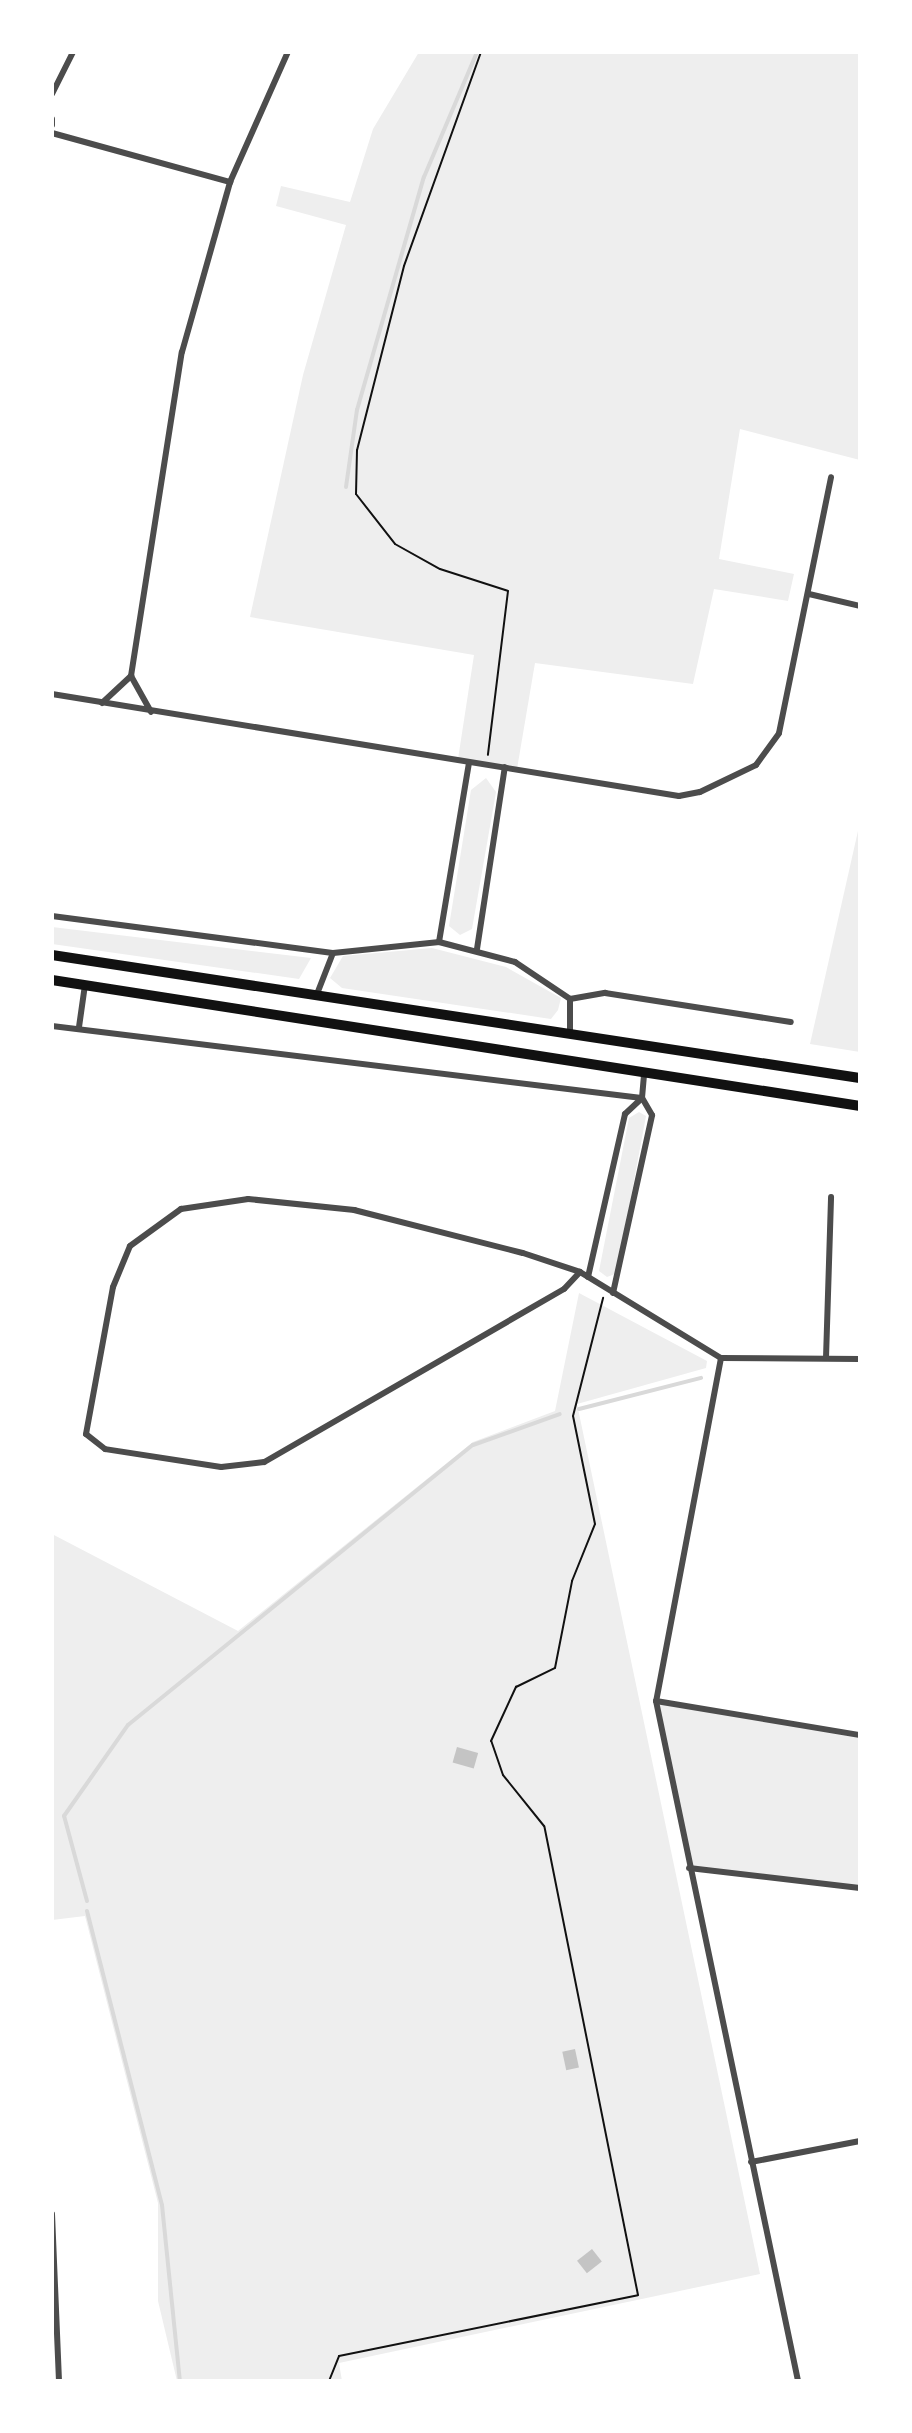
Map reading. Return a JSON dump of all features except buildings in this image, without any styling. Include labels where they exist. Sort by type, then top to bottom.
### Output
[{"type":"highway","points":[[52,955],[860,1078]]},
{"type":"highway","points":[[52,980],[860,1106]]},
{"type":"street","points":[[52,94],[73,52]]},
{"type":"street","points":[[151,712],[131,676],[182,352],[230,182],[288,52]]},
{"type":"street","points":[[52,119],[52,125]]},
{"type":"street","points":[[52,133],[230,182]]},
{"type":"street","points":[[52,694],[679,796],[730,781],[756,765],[779,733],[831,477]]},
{"type":"street","points":[[809,594],[860,606]]},
{"type":"street","points":[[102,703],[131,676]]},
{"type":"street","points":[[439,942],[469,762]]},
{"type":"street","points":[[477,949],[505,767]]},
{"type":"street","points":[[52,916],[333,953],[439,942],[477,949],[515,962],[570,999],[605,993],[791,1022]]},
{"type":"street","points":[[317,994],[333,953]]},
{"type":"street","points":[[79,1027],[85,985]]},
{"type":"street","points":[[570,999],[570,1032]]},
{"type":"street","points":[[52,1026],[642,1098]]},
{"type":"street","points":[[610,1292],[652,1115],[642,1098],[644,1073]]},
{"type":"street","points":[[588,1277],[625,1114],[642,1098]]},
{"type":"street","points":[[826,1358],[831,1197]]},
{"type":"street","points":[[580,1272],[564,1289],[264,1462],[221,1467],[89,1441],[121,1266],[141,1234],[181,1209],[248,1199],[354,1210],[580,1272],[721,1358],[860,1359]]},
{"type":"street","points":[[721,1358],[656,1701],[798,2381]]},
{"type":"street","points":[[656,1701],[860,1735]]},
{"type":"street","points":[[689,1868],[860,1888]]},
{"type":"street","points":[[751,2162],[860,2141]]},
{"type":"street","points":[[52,2214],[59,2381]]},
{"type":"path","points":[[481,52],[404,266],[357,450],[356,494],[395,544],[440,569],[508,591],[486,764]]},
{"type":"path","points":[[329,2381],[339,2356],[638,2295],[544,1826],[503,1775],[491,1741],[516,1687],[555,1668],[572,1581],[595,1524],[573,1416],[610,1292]]},
{"type":"shaded area","points":[[419,52],[860,52],[860,460],[740,429],[719,559],[794,574],[788,601],[714,589],[693,684],[535,663],[517,769],[458,759],[474,655],[250,617],[303,375],[346,225],[276,206],[281,186],[350,202],[373,129]]},
{"type":"shaded area","points":[[486,778],[496,792],[472,929],[460,935],[449,926],[471,790]]},
{"type":"shaded area","points":[[860,822],[860,1052],[810,1044]]},
{"type":"shaded area","points":[[52,927],[311,958],[299,979],[52,944]]},
{"type":"shaded area","points":[[432,948],[506,967],[561,998],[558,1010],[551,1019],[342,988],[330,978],[343,956]]},
{"type":"shaded area","points":[[639,1112],[646,1116],[630,1202],[615,1274],[607,1277],[599,1271],[629,1118]]},
{"type":"shaded area","points":[[579,1293],[707,1361],[706,1368],[577,1404],[760,2274],[339,2363],[342,2381],[177,2381],[158,2301],[158,2203],[85,1916],[52,1920],[52,1534],[238,1631],[473,1442],[555,1411]]},
{"type":"shaded area","points":[[656,1701],[860,1735],[860,1888],[689,1868]]},
{"type":"waterway","points":[[346,487],[357,410],[424,177],[477,52]]},
{"type":"waterway","points":[[579,1409],[701,1378]]},
{"type":"waterway","points":[[87,1901],[64,1816],[128,1725],[473,1445],[560,1414]]},
{"type":"waterway","points":[[87,1911],[162,2205],[180,2381]]}]
